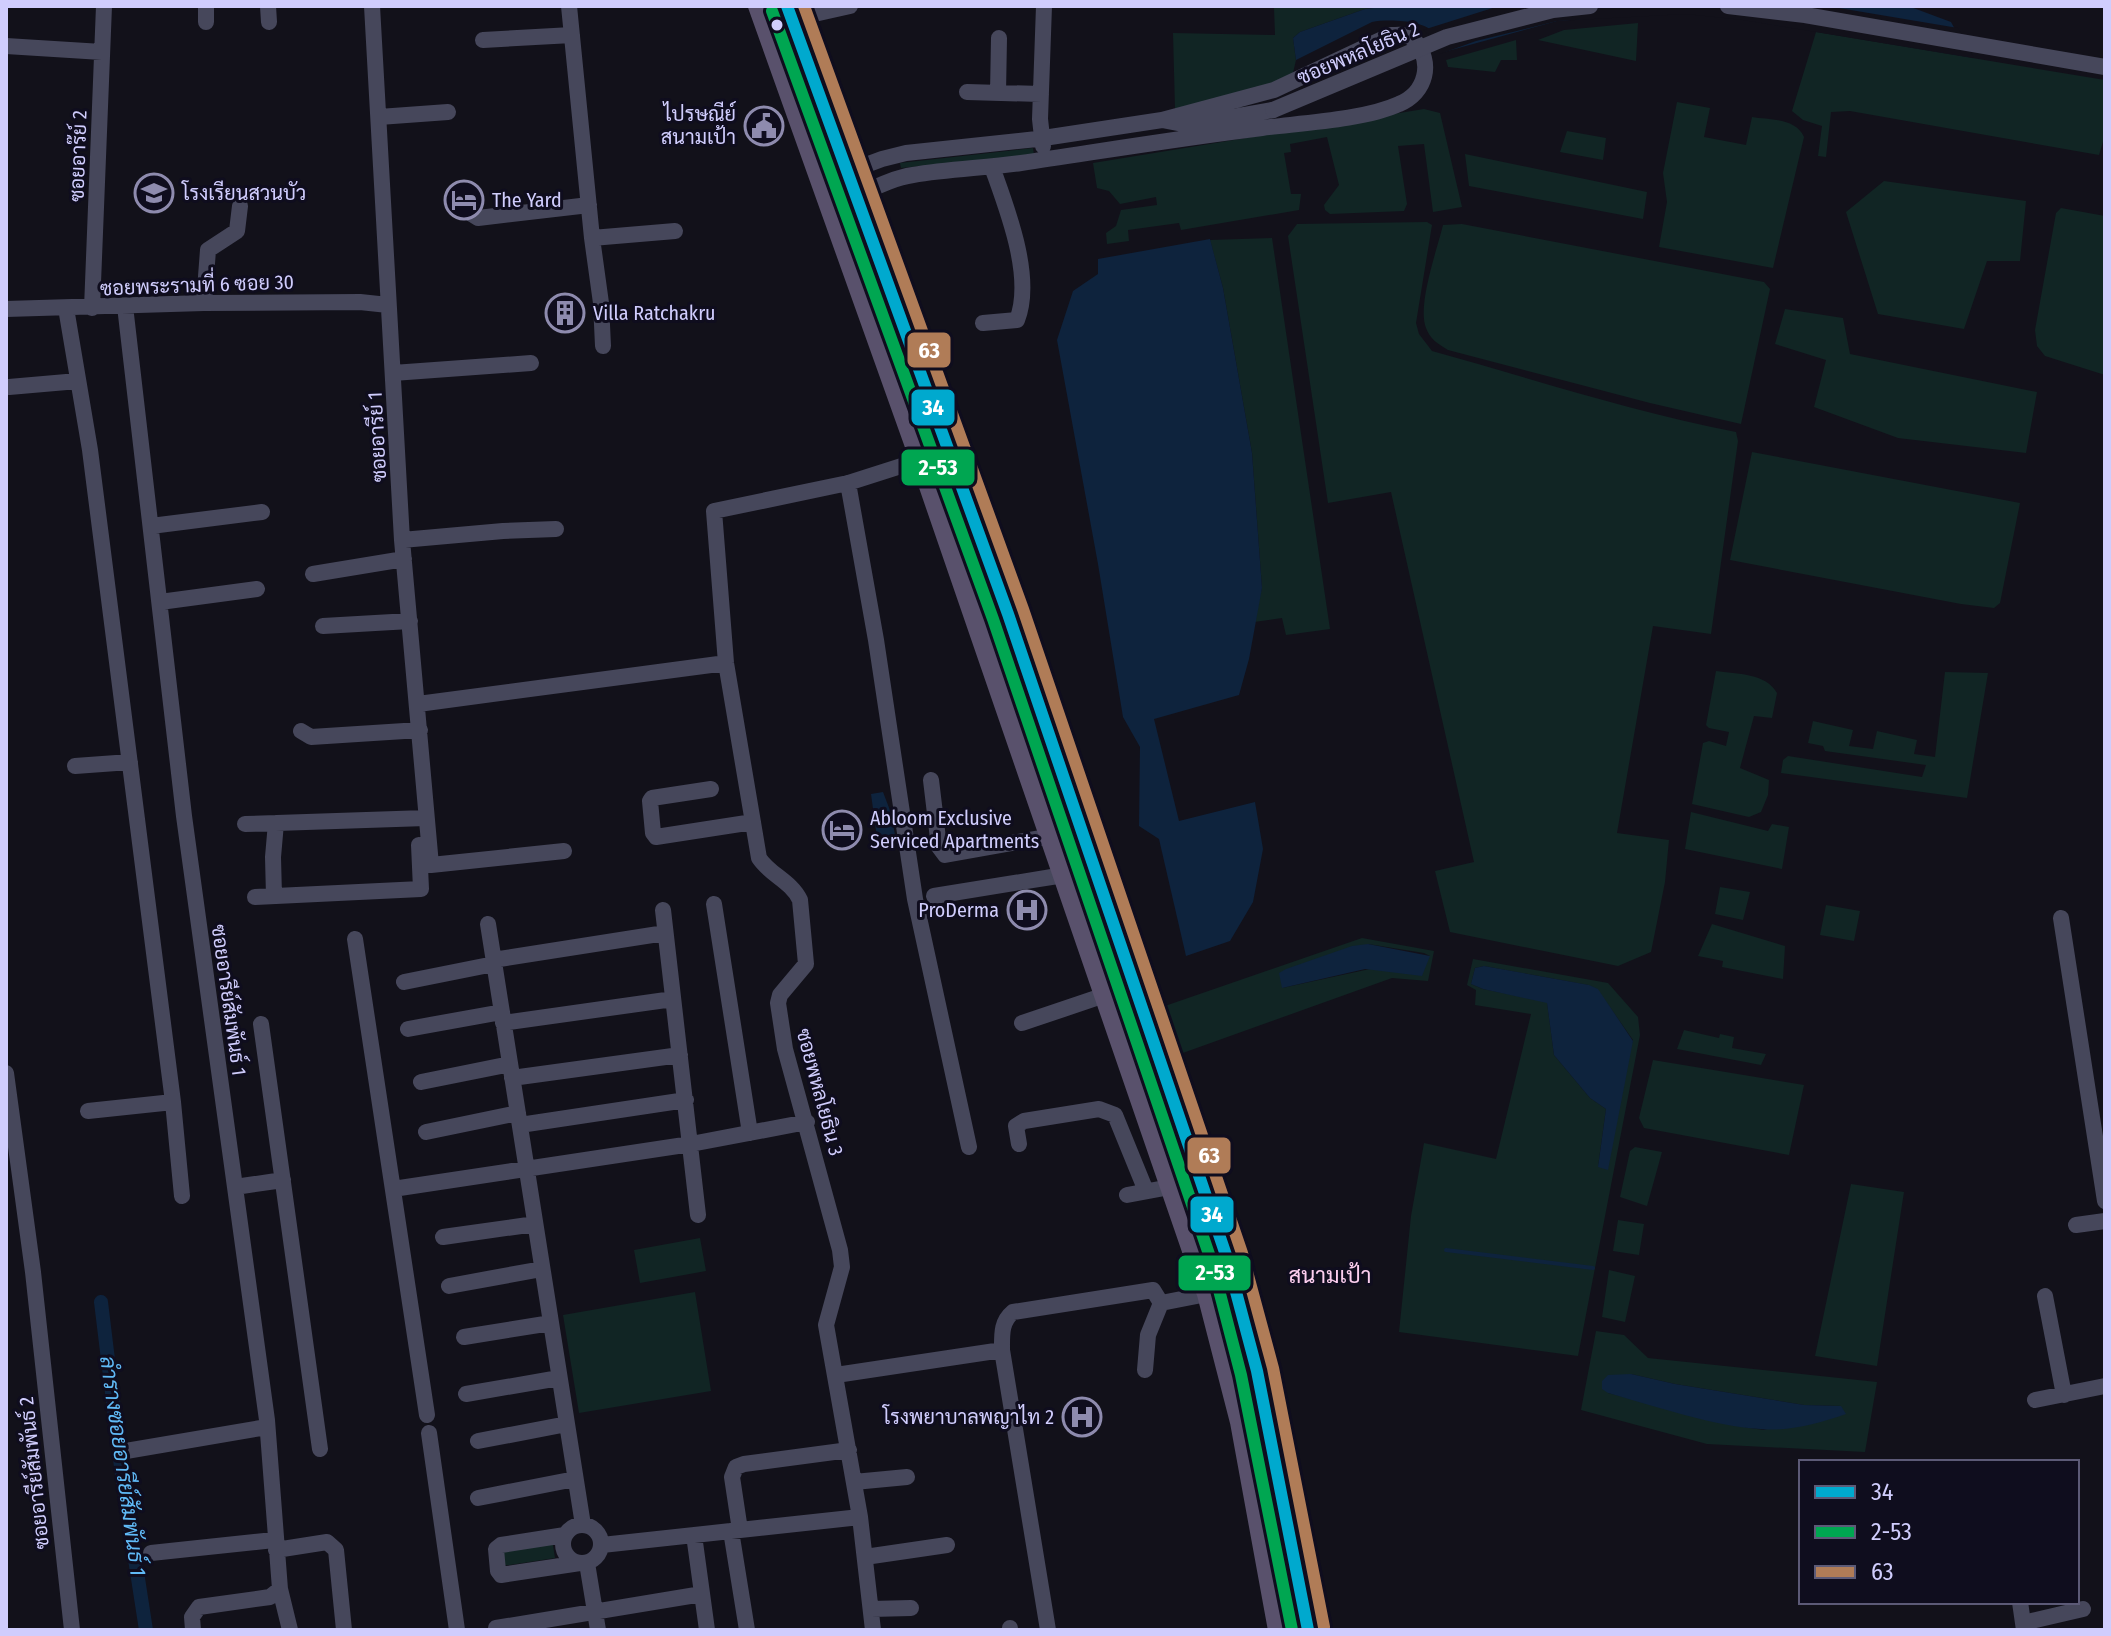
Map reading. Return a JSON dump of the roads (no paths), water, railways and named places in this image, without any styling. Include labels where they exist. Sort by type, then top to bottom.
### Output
[{"type":"main road","points":[[758,6],[920,460],[1207,1294],[1240,1422],[1278,1630]]},
{"type":"main road","points":[[790,12],[1008,614],[1227,1258],[1249,1336],[1308,1630]]},
{"type":"main road","points":[[823,187],[847,172]]},
{"type":"main road","points":[[920,460],[947,449]]},
{"type":"main road","points":[[1112,1015],[1142,1004]]},
{"type":"main road","points":[[1274,1607],[1303,1603]]},
{"type":"street","name":"ซอยอาร๊ย์ 2","points":[[92,308],[104,6]]},
{"type":"street","name":"ซอยอารีย์ 1","points":[[372,6],[402,540],[420,730],[423,837],[431,865],[564,851]]},
{"type":"street","points":[[569,6],[603,346]]},
{"type":"street","points":[[790,12],[850,6]]},
{"type":"street","points":[[1044,6],[1041,94],[1045,159]]},
{"type":"street","name":"ซอยพหลโยธิน 2","points":[[847,172],[906,153],[1042,138],[1162,120],[1188,125],[1273,110],[1447,37],[1553,10],[1590,6]]},
{"type":"street","points":[[1728,6],[1805,15],[2105,67]]},
{"type":"street","points":[[483,40],[572,35]]},
{"type":"street","points":[[1162,120],[1274,90],[1391,35],[1405,35],[1413,39],[1427,70],[1419,90],[1400,104],[1366,113],[1163,140]]},
{"type":"street","points":[[998,93],[999,38]]},
{"type":"street","points":[[6,46],[102,52]]},
{"type":"street","points":[[967,92],[1041,94]]},
{"type":"street","points":[[379,117],[448,112]]},
{"type":"street","name":"ซอยพหลโยธิน 2","points":[[856,196],[912,175],[992,167],[1163,140],[1188,125]]},
{"type":"street","points":[[983,323],[1019,319],[1021,291],[1016,239],[992,167]]},
{"type":"street","points":[[468,193],[470,213],[478,218],[589,205]]},
{"type":"street","points":[[204,303],[208,250],[237,231],[240,206]]},
{"type":"street","points":[[592,238],[675,231]]},
{"type":"street","name":"ซอยพระรามที่ 6 ซอย 30","points":[[6,309],[204,303],[360,302],[388,305]]},
{"type":"street","name":"ซอยอารีย์สัมพันธ์ 1","points":[[125,306],[184,816],[267,1427],[280,1589],[290,1630]]},
{"type":"street","points":[[66,308],[90,450],[173,1102],[182,1196]]},
{"type":"street","points":[[393,373],[531,363]]},
{"type":"street","points":[[9,387],[78,381]]},
{"type":"street","name":"ซอยพหลโยธิน 3","points":[[873,1630],[860,1517],[826,1325],[842,1267],[840,1250],[785,1049],[778,1003],[780,995],[806,964],[800,900],[796,891],[764,866],[759,858],[726,663],[714,511],[848,483],[920,460]]},
{"type":"street","points":[[848,483],[876,640],[915,899],[969,1147]]},
{"type":"street","points":[[151,526],[262,512]]},
{"type":"street","points":[[402,540],[556,529]]},
{"type":"street","points":[[313,574],[404,559]]},
{"type":"street","points":[[160,602],[257,589]]},
{"type":"street","points":[[323,626],[410,621]]},
{"type":"street","points":[[418,704],[726,663]]},
{"type":"street","points":[[301,731],[311,737],[420,730]]},
{"type":"street","points":[[75,766],[130,762]]},
{"type":"street","points":[[931,780],[939,847],[945,855],[1051,836]]},
{"type":"street","points":[[711,789],[652,798],[651,819],[656,837],[753,822]]},
{"type":"street","points":[[245,824],[422,818]]},
{"type":"street","points":[[274,896],[276,823]]},
{"type":"street","points":[[255,897],[421,889],[423,837]]},
{"type":"street","points":[[934,896],[1064,875]]},
{"type":"street","points":[[714,904],[750,1133]]},
{"type":"street","points":[[663,910],[698,1215]]},
{"type":"street","points":[[2061,918],[2105,1201]]},
{"type":"street","points":[[488,924],[583,1525]]},
{"type":"street","points":[[404,982],[494,962],[665,933]]},
{"type":"street","points":[[355,939],[427,1415]]},
{"type":"street","points":[[1022,1023],[1105,995]]},
{"type":"street","points":[[408,1029],[673,999]]},
{"type":"street","points":[[261,1024],[320,1449]]},
{"type":"street","points":[[421,1082],[680,1055]]},
{"type":"street","name":"ซอยอารีย์สัมพันธ์ 2","points":[[6,1073],[33,1272],[72,1630]]},
{"type":"street","points":[[2086,1084],[2105,1082]]},
{"type":"street","points":[[426,1132],[686,1100]]},
{"type":"street","points":[[88,1111],[173,1102]]},
{"type":"street","points":[[1019,1144],[1016,1126],[1024,1121],[1099,1109],[1115,1115],[1146,1191]]},
{"type":"street","points":[[393,1189],[691,1144],[807,1122]]},
{"type":"street","points":[[235,1187],[283,1180]]},
{"type":"street","points":[[1127,1195],[1170,1187]]},
{"type":"street","points":[[2076,1225],[2105,1221]]},
{"type":"street","points":[[443,1237],[535,1224]]},
{"type":"street","points":[[449,1286],[542,1269]]},
{"type":"street","points":[[1048,1630],[1002,1350],[1002,1330],[1006,1318],[1013,1312],[1153,1290],[1161,1303]]},
{"type":"street","points":[[1161,1303],[1207,1294]]},
{"type":"street","points":[[2045,1296],[2064,1395]]},
{"type":"street","points":[[1145,1370],[1148,1335],[1161,1303]]},
{"type":"street","points":[[464,1337],[551,1323]]},
{"type":"street","points":[[836,1375],[1002,1350]]},
{"type":"street","points":[[466,1394],[559,1378]]},
{"type":"street","points":[[2035,1400],[2105,1386]]},
{"type":"street","points":[[478,1441],[567,1424]]},
{"type":"street","points":[[126,1451],[267,1427]]},
{"type":"street","points":[[429,1433],[457,1630]]},
{"type":"street","points":[[747,1630],[732,1477],[736,1467],[849,1450]]},
{"type":"street","points":[[854,1482],[907,1477]]},
{"type":"street","points":[[478,1498],[575,1479]]},
{"type":"street","points":[[602,1545],[860,1517]]},
{"type":"street","points":[[565,1535],[501,1545],[496,1549],[498,1571],[501,1575],[584,1563],[598,1556],[602,1545],[599,1533],[583,1525],[573,1527],[565,1535],[563,1547],[569,1558],[584,1563]]},
{"type":"street","points":[[694,1535],[707,1630]]},
{"type":"street","points":[[151,1553],[327,1542],[336,1550],[344,1630]]},
{"type":"street","points":[[865,1557],[947,1545]]},
{"type":"street","points":[[584,1563],[598,1630]]},
{"type":"street","points":[[193,1630],[192,1617],[199,1607],[270,1597],[280,1589]]},
{"type":"street","points":[[496,1628],[702,1594]]},
{"type":"street","points":[[2020,1604],[2023,1627],[2083,1609]]},
{"type":"street","points":[[871,1609],[911,1608]]},
{"type":"water","points":[[1391,6],[1908,6],[1951,22],[1970,57],[1693,11],[1557,21],[1444,52],[1430,29],[1406,22],[1379,21],[1296,60],[1293,38],[1300,32],[1365,9]]},
{"type":"water","points":[[1210,239],[1223,288],[1252,453],[1262,588],[1239,695],[1154,719],[1179,821],[1255,802],[1263,849],[1253,902],[1230,941],[1186,956],[1159,839],[1139,826],[1140,747],[1123,717],[1057,340],[1073,291],[1098,274],[1098,259]]},
{"type":"water","points":[[883,792],[895,835],[877,838],[871,794]]},
{"type":"water","points":[[1368,944],[1430,956],[1422,976],[1365,969],[1282,988],[1279,973],[1286,969],[1352,946]]},
{"type":"water","points":[[1484,966],[1598,989],[1633,1041],[1608,1170],[1598,1167],[1606,1109],[1590,1098],[1554,1055],[1547,1003],[1471,984],[1475,968]]},
{"type":"water","points":[[1631,1374],[1804,1405],[1841,1406],[1846,1414],[1793,1428],[1771,1430],[1684,1415],[1602,1389],[1602,1381],[1608,1375]]},
{"type":"waterway","points":[[1446,1250],[1593,1268]]},
{"type":"waterway","name":"ลำรางซอยอารีย์สัมพันธ์ 1","points":[[101,1302],[122,1475],[146,1630]]},
{"type":"place","name":"ไปรษณีย์ สนามเป้า","points":[[764,126]]},
{"type":"place","name":"โรงเรียนสวนบัว","points":[[154,193]]},
{"type":"place","name":"The Yard","points":[[464,200]]},
{"type":"place","name":"Villa Ratchakru","points":[[565,313]]},
{"type":"place","name":"Abloom Exclusive Serviced Apartments","points":[[842,830]]},
{"type":"place","name":"ProDerma","points":[[1027,910]]},
{"type":"place","name":"โรงพยาบาลพญาไท 2","points":[[1082,1417]]},
{"type":"district","name":"สนามเป้า","points":[[1330,1275]]}]
